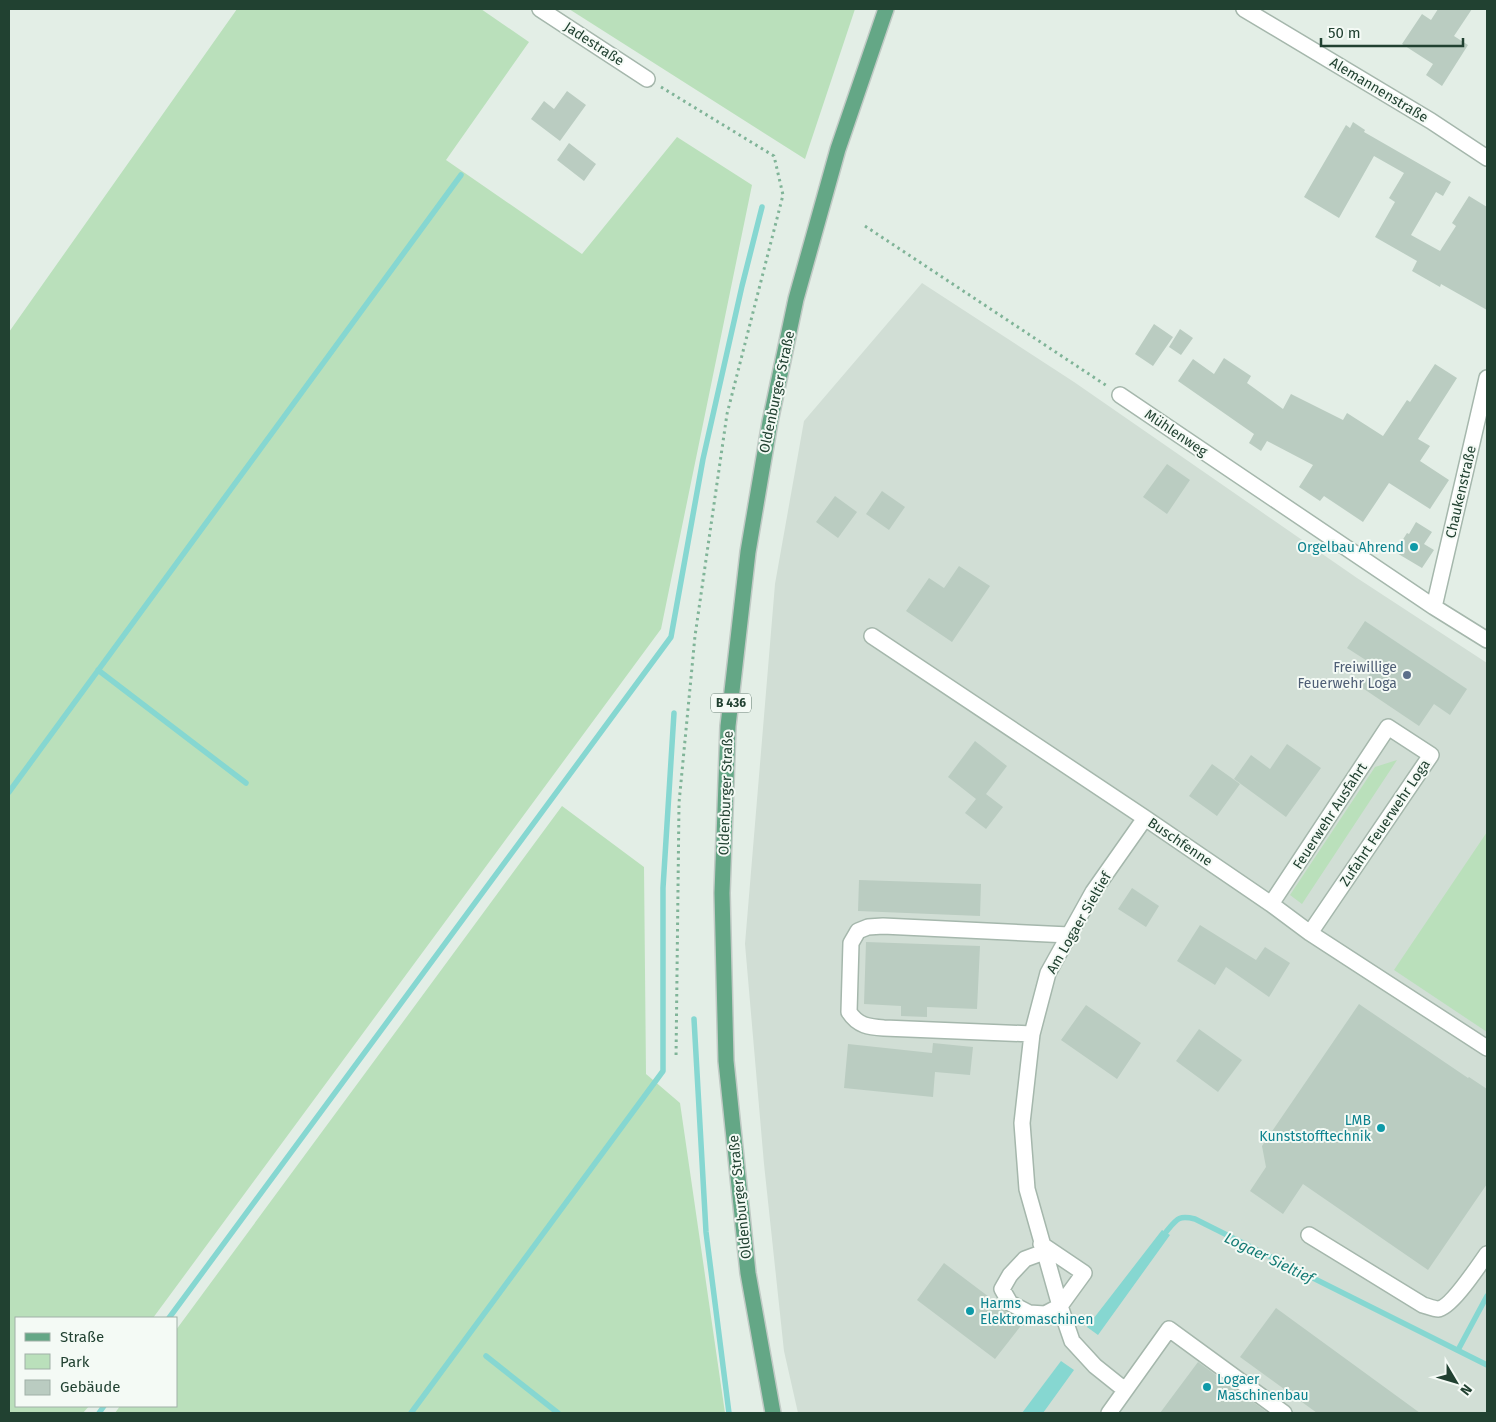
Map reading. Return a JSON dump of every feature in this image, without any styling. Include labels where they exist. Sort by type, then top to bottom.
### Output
[{"type":"main road","name":"Oldenburger Straße","points":[[773,1413],[748,1274],[726,1060],[722,893],[728,726],[748,552],[770,422],[796,300],[838,149],[886,9]]},
{"type":"street","name":"Jadestraße","points":[[540,9],[647,78]]},
{"type":"street","name":"Alemannenstraße","points":[[1244,9],[1431,121],[1487,158]]},
{"type":"street","name":"Chaukenstraße","points":[[1434,607],[1487,378]]},
{"type":"street","name":"Mühlenweg","points":[[1120,395],[1434,607],[1487,640]]},
{"type":"street","name":"Buschfenne","points":[[872,636],[1145,818],[1310,933],[1487,1048]]},
{"type":"street","name":"Feuerwehr Ausfahrt","points":[[1271,904],[1388,727]]},
{"type":"street","name":"Zufahrt Feuerwehr Loga","points":[[1310,933],[1430,755],[1388,727]]},
{"type":"street","name":"Am Logaer Sieltief","points":[[1126,1390],[1095,1366],[1072,1341],[1060,1306],[1027,1189],[1022,1123],[1032,1034],[1048,974],[1093,892],[1145,818]]},
{"type":"street","points":[[1032,1034],[884,1028],[868,1026],[854,1020],[849,1012],[851,943],[858,931],[868,927],[884,926],[1069,935]]},
{"type":"street","points":[[1309,1235],[1423,1305],[1438,1309],[1446,1305],[1458,1293],[1487,1254]]},
{"type":"street","points":[[1043,1248],[1084,1273],[1060,1306],[1045,1314],[1029,1313],[1010,1303],[1002,1289],[1010,1274],[1025,1259],[1043,1248]]},
{"type":"street","points":[[1109,1413],[1169,1329],[1284,1413]]},
{"type":"path","points":[[647,78],[774,156],[783,195],[727,414],[695,636],[679,804],[676,1059]]},
{"type":"path","points":[[865,226],[1120,395]]},
{"type":"shaded area","points":[[922,283],[1074,382],[1357,578],[1487,663],[1487,1413],[798,1413],[784,1351],[764,1164],[745,944],[775,584],[804,421]]},
{"type":"green space","points":[[237,9],[481,9],[529,42],[446,160],[582,254],[677,137],[752,185],[661,629],[154,1317],[15,1317],[15,1407],[88,1407],[83,1413],[9,1413],[9,332]]},
{"type":"green space","points":[[569,9],[855,9],[805,159]]},
{"type":"green space","points":[[1397,760],[1302,904],[1290,895],[1375,767]]},
{"type":"green space","points":[[562,806],[644,867],[646,1074],[680,1103],[725,1413],[115,1413],[119,1407],[178,1407],[178,1327]]},
{"type":"green space","points":[[1487,832],[1487,1032],[1394,970]]},
{"type":"water","points":[[1162,1230],[1170,1235],[1098,1335],[1087,1327]]},
{"type":"water","points":[[1061,1361],[1074,1370],[1043,1413],[1022,1413]]},
{"type":"building","points":[[1438,9],[1472,9],[1454,36],[1468,45],[1442,86],[1426,75],[1433,64],[1402,44],[1422,14],[1431,20]]},
{"type":"building","points":[[567,91],[586,105],[560,141],[531,119],[544,101],[554,109]]},
{"type":"building","points":[[1353,122],[1365,130],[1364,132],[1451,182],[1443,196],[1436,192],[1411,235],[1440,251],[1456,226],[1452,223],[1469,196],[1487,207],[1487,310],[1441,284],[1440,287],[1412,271],[1417,261],[1375,237],[1395,202],[1389,198],[1404,173],[1374,156],[1339,218],[1304,197],[1346,125],[1350,128]]},
{"type":"building","points":[[569,143],[596,164],[584,181],[557,160]]},
{"type":"building","points":[[1154,324],[1173,337],[1153,366],[1135,354]]},
{"type":"building","points":[[1180,329],[1193,338],[1181,355],[1169,347]]},
{"type":"building","points":[[1224,358],[1251,376],[1247,383],[1283,409],[1291,394],[1343,420],[1347,413],[1383,436],[1407,400],[1410,402],[1435,364],[1457,378],[1418,439],[1430,446],[1420,461],[1449,480],[1430,509],[1389,483],[1363,522],[1324,496],[1320,501],[1299,487],[1313,465],[1267,441],[1261,451],[1249,443],[1254,434],[1178,381],[1193,359],[1214,374]]},
{"type":"building","points":[[1167,464],[1190,480],[1167,514],[1143,497]]},
{"type":"building","points":[[882,491],[905,507],[889,530],[866,514]]},
{"type":"building","points":[[835,496],[857,512],[838,538],[816,522]]},
{"type":"building","name":"Orgelbau Ahrend","points":[[1416,522],[1432,532],[1424,544],[1434,550],[1422,568],[1395,552]]},
{"type":"building","points":[[959,566],[990,586],[952,642],[906,611],[929,578],[944,588]]},
{"type":"building","name":"Freiwillige Feuerwehr Loga","points":[[1365,621],[1467,689],[1450,715],[1434,704],[1419,726],[1361,687],[1375,666],[1347,648]]},
{"type":"building","points":[[975,741],[1007,766],[986,794],[1003,807],[986,829],[965,813],[976,799],[948,777]]},
{"type":"building","points":[[1287,744],[1321,768],[1286,817],[1234,779],[1251,755],[1270,769]]},
{"type":"building","points":[[1212,764],[1240,784],[1217,816],[1189,796]]},
{"type":"building","points":[[859,880],[981,884],[980,916],[858,911]]},
{"type":"building","points":[[1132,888],[1159,906],[1146,927],[1118,909]]},
{"type":"building","points":[[1200,925],[1256,960],[1265,947],[1290,963],[1269,997],[1226,967],[1215,985],[1177,961]]},
{"type":"building","points":[[866,942],[980,946],[977,1009],[927,1007],[927,1017],[901,1016],[901,1006],[864,1004]]},
{"type":"building","name":"LMB Kunststofftechnik","points":[[1359,1004],[1487,1089],[1487,1184],[1428,1270],[1303,1184],[1283,1214],[1250,1191],[1266,1167],[1262,1146]]},
{"type":"building","points":[[1086,1005],[1141,1043],[1117,1079],[1061,1040]]},
{"type":"building","points":[[1199,1029],[1242,1060],[1218,1092],[1176,1061]]},
{"type":"building","points":[[933,1043],[973,1047],[970,1075],[935,1072],[933,1097],[844,1088],[848,1044],[932,1053]]},
{"type":"building","name":"Harms Elektromaschinen","points":[[944,1263],[1023,1323],[995,1359],[917,1300]]},
{"type":"building","points":[[1276,1308],[1420,1413],[1317,1413],[1240,1357]]},
{"type":"building","name":"Logaer Maschinenbau","points":[[1198,1362],[1268,1413],[1160,1413]]},
{"type":"waterway","points":[[9,792],[461,175]]},
{"type":"waterway","points":[[170,1317],[671,637],[703,459],[762,207]]},
{"type":"waterway","points":[[98,670],[246,783]]},
{"type":"waterway","points":[[411,1413],[663,1071],[663,888],[674,713]]},
{"type":"waterway","points":[[694,1019],[706,1232],[729,1413]]},
{"type":"waterway","name":"Logaer Sieltief","points":[[1166,1232],[1178,1219],[1195,1219],[1487,1365]]},
{"type":"waterway","points":[[1458,1350],[1487,1296]]},
{"type":"waterway","points":[[486,1356],[558,1413]]},
{"type":"waterway","points":[[99,1413],[103,1407]]},
{"type":"place","name":"Orgelbau Ahrend","points":[[1414,547]]},
{"type":"place","name":"Freiwillige Feuerwehr Loga","points":[[1407,675]]},
{"type":"place","name":"LMB Kunststofftechnik","points":[[1381,1128]]},
{"type":"place","name":"Harms Elektromaschinen","points":[[970,1311]]},
{"type":"place","name":"Logaer Maschinenbau","points":[[1207,1387]]}]
